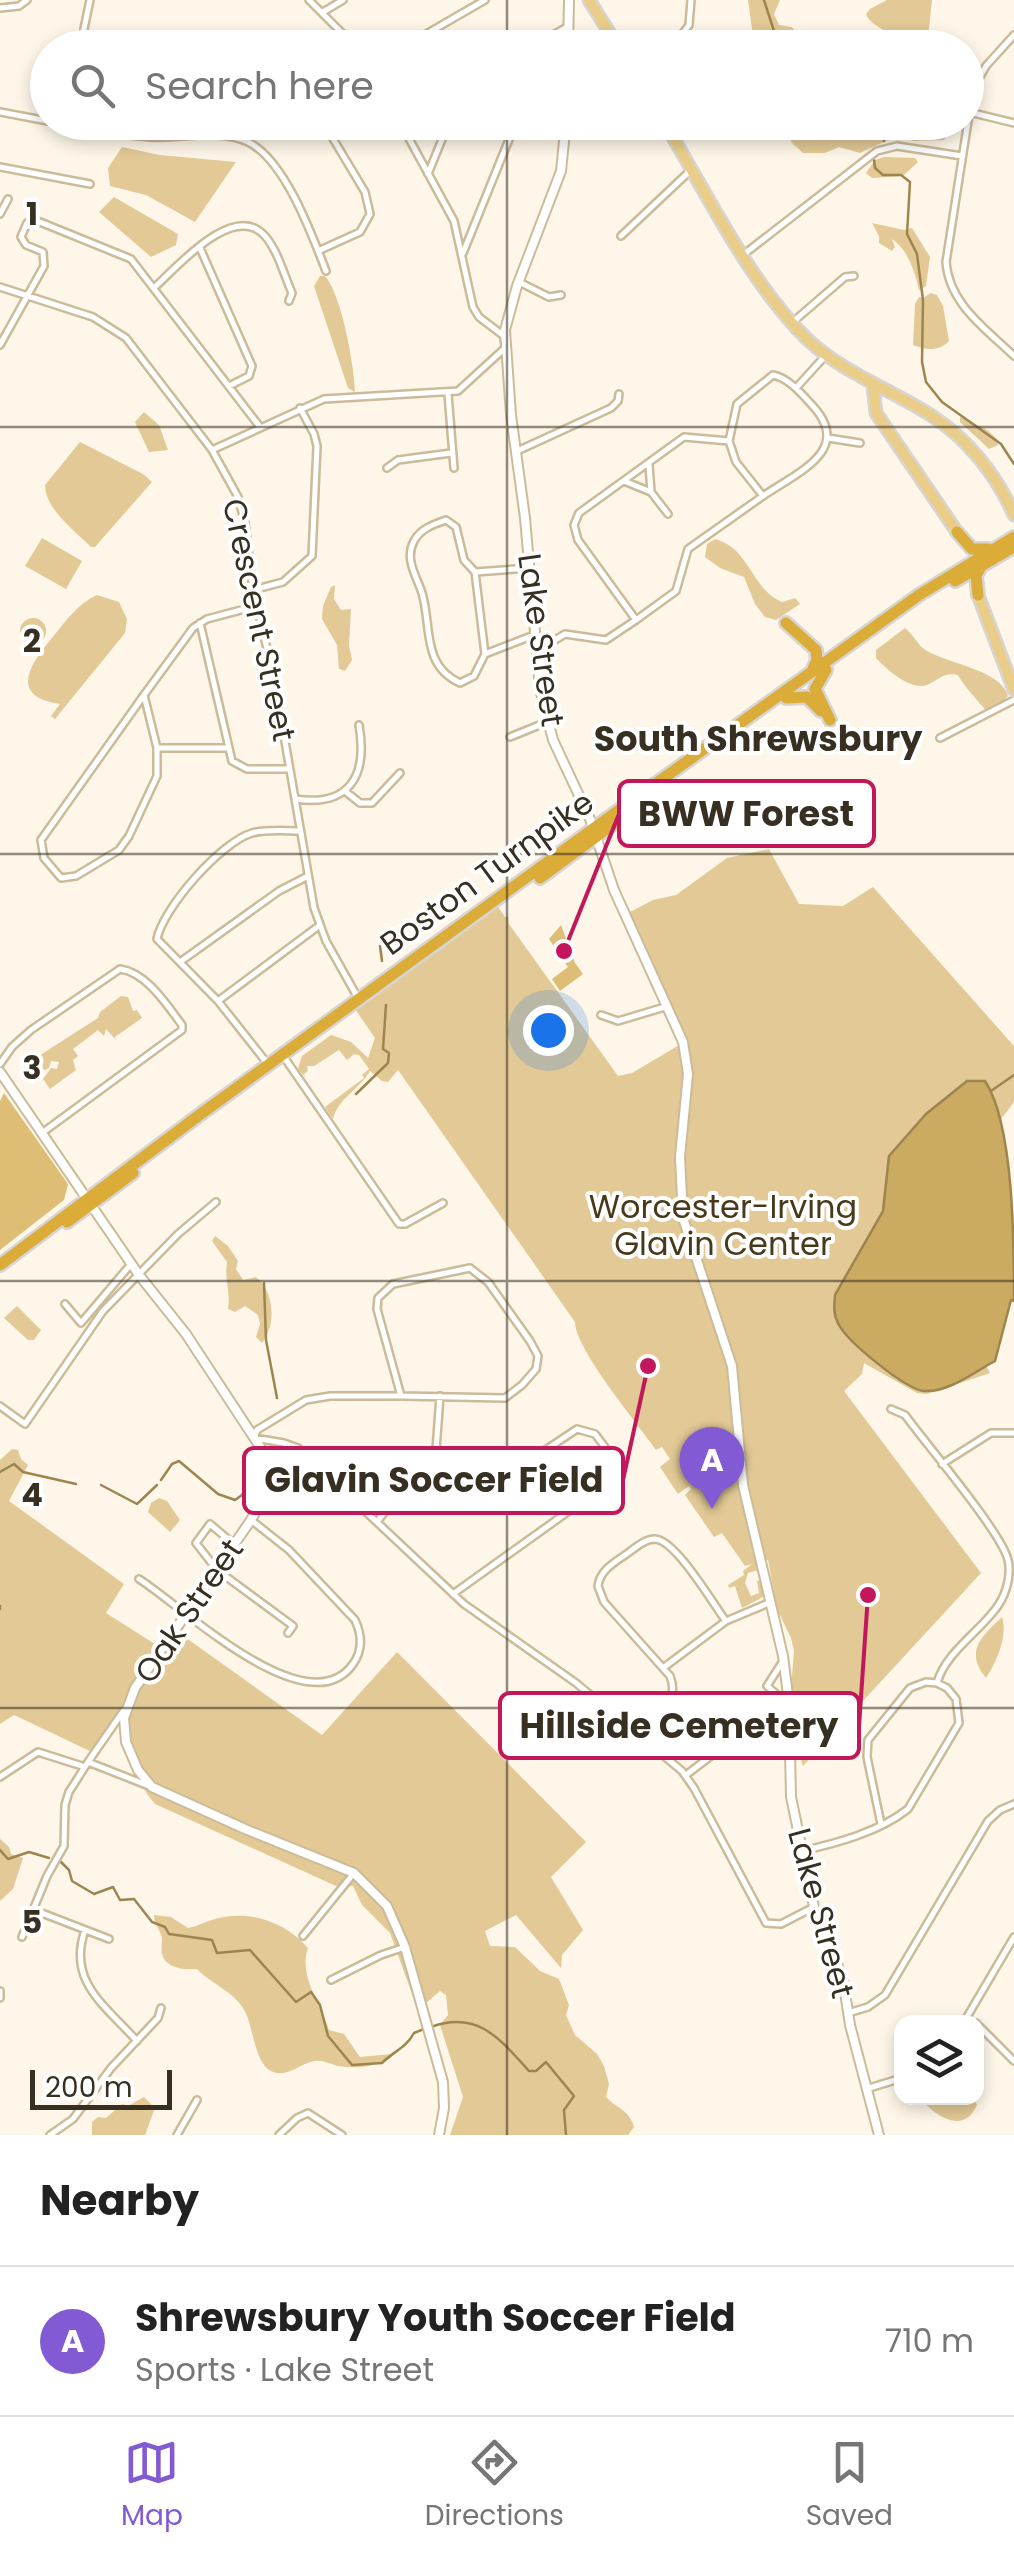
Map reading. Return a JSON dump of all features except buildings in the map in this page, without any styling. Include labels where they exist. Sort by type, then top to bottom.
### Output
[{"type":"highway","points":[[957,532],[973,550],[992,549]]},
{"type":"highway","points":[[956,571],[964,554],[957,532]]},
{"type":"highway","name":"Boston Turnpike","points":[[0,1265],[286,1060],[842,650],[956,571],[1013,541]]},
{"type":"highway","name":"Boston Turnpike","points":[[0,1273],[269,1066],[1013,541]]},
{"type":"highway","points":[[978,595],[976,576],[983,564]]},
{"type":"highway","points":[[949,584],[965,586],[978,595]]},
{"type":"highway","points":[[812,672],[816,650],[788,621],[822,647],[842,650]]},
{"type":"highway","points":[[786,698],[807,697],[830,720],[815,689],[826,670]]},
{"type":"main road","points":[[588,0],[607,30]]},
{"type":"main road","points":[[675,140],[744,255],[791,323],[826,355],[872,386],[935,418],[965,443],[988,469],[1014,515]]},
{"type":"main road","points":[[872,386],[873,405],[882,422],[957,532]]},
{"type":"main road","points":[[882,422],[882,407],[898,398]]},
{"type":"main road","points":[[978,595],[1014,690]]},
{"type":"street","points":[[0,8],[19,6],[26,0]]},
{"type":"street","points":[[84,30],[90,0]]},
{"type":"street","points":[[309,0],[340,30]]},
{"type":"street","points":[[323,12],[343,0]]},
{"type":"street","points":[[433,30],[485,0]]},
{"type":"street","points":[[568,30],[569,0]]},
{"type":"street","points":[[686,30],[691,19],[691,0]]},
{"type":"street","points":[[560,30],[568,25]]},
{"type":"street","points":[[984,70],[1014,35]]},
{"type":"street","points":[[0,112],[30,118]]},
{"type":"street","points":[[984,116],[1014,123]]},
{"type":"street","points":[[239,140],[248,142],[271,162],[303,216],[326,272]]},
{"type":"street","points":[[318,251],[360,232],[367,224],[370,210],[334,140]]},
{"type":"street","points":[[212,450],[334,396],[448,394],[470,383],[505,348],[503,334],[476,314],[454,220],[410,140]]},
{"type":"street","points":[[428,174],[442,140]]},
{"type":"street","points":[[462,256],[509,140]]},
{"type":"street","name":"Lake Street","points":[[564,140],[561,171],[507,318],[506,342],[547,722],[614,890],[683,1040],[687,1063],[679,1180],[683,1218],[732,1366],[743,1484],[784,1660],[791,1798],[814,1907],[843,1979],[878,2135]]},
{"type":"street","points":[[965,140],[947,244],[948,280],[966,310],[1014,356]]},
{"type":"street","points":[[744,255],[877,151],[902,147],[962,156]]},
{"type":"street","points":[[0,167],[90,184]]},
{"type":"street","points":[[621,236],[692,169]]},
{"type":"street","points":[[0,214],[8,200]]},
{"type":"street","points":[[0,345],[30,296],[46,258],[21,239],[32,220],[130,259],[260,427]]},
{"type":"street","points":[[154,287],[231,226],[245,225],[262,232],[272,246],[292,293],[289,301]]},
{"type":"street","points":[[200,248],[252,364],[248,376],[229,386]]},
{"type":"street","points":[[791,323],[843,278],[854,276]]},
{"type":"street","points":[[518,282],[549,297],[561,295]]},
{"type":"street","name":"Crescent Street","points":[[0,287],[93,317],[124,336],[212,450],[241,507],[253,590],[276,688],[308,876],[320,925],[359,1001]]},
{"type":"street","points":[[796,388],[826,355]]},
{"type":"street","points":[[538,651],[565,634],[606,640],[636,620],[677,589],[688,550],[820,456],[828,438],[824,418],[796,388],[776,374],[736,405],[729,441],[736,460],[763,496]]},
{"type":"street","points":[[448,394],[454,468]]},
{"type":"street","points":[[515,452],[611,408],[618,401],[618,394]]},
{"type":"street","points":[[253,590],[284,582],[313,552],[316,446],[300,408]]},
{"type":"street","points":[[636,620],[581,545],[574,529],[580,512],[686,437],[729,441]]},
{"type":"street","points":[[828,438],[860,443]]},
{"type":"street","points":[[387,468],[398,460],[452,452]]},
{"type":"street","points":[[649,463],[651,492]]},
{"type":"street","points":[[624,481],[651,492],[668,514]]},
{"type":"street","points":[[444,520],[452,522],[464,560],[475,572],[486,654],[474,676],[460,684],[450,678],[434,655],[426,632],[423,596],[410,561],[413,541],[427,528],[444,520]]},
{"type":"street","points":[[475,572],[530,568]]},
{"type":"street","points":[[144,695],[157,748],[157,776],[129,836],[119,850],[76,876],[56,875],[44,858],[42,840],[144,695],[186,636],[200,622],[256,606]]},
{"type":"street","points":[[200,622],[232,761],[241,768],[290,769]]},
{"type":"street","points":[[486,654],[536,635]]},
{"type":"street","points":[[940,738],[1014,700]]},
{"type":"street","points":[[510,737],[547,722]]},
{"type":"street","points":[[295,800],[324,801],[355,780],[361,762],[359,725]]},
{"type":"street","points":[[157,748],[228,748]]},
{"type":"street","points":[[345,790],[360,803],[372,804],[400,773]]},
{"type":"street","points":[[269,1066],[218,1001],[158,942],[159,930],[214,858],[251,834],[300,831]]},
{"type":"street","points":[[180,962],[282,889],[308,876]]},
{"type":"street","points":[[218,1001],[320,925]]},
{"type":"street","points":[[0,1064],[31,1030],[120,969],[134,973],[148,985],[182,1025],[182,1030],[42,1133]]},
{"type":"street","points":[[601,1015],[618,1021],[668,1006]]},
{"type":"street","points":[[286,1060],[399,1224],[443,1203]]},
{"type":"street","name":"Oak Street","points":[[0,1072],[139,1276],[186,1334],[270,1462],[274,1477],[252,1520],[128,1704],[124,1718],[126,1742],[138,1770],[152,1787]]},
{"type":"street","points":[[0,1406],[25,1424],[96,1320],[178,1234],[216,1202]]},
{"type":"street","points":[[65,1304],[81,1322],[131,1264]]},
{"type":"street","points":[[401,1396],[377,1309],[378,1298],[393,1284],[470,1268],[488,1282],[538,1356],[536,1369],[522,1385],[504,1398],[330,1396],[306,1400],[257,1430],[254,1438],[298,1448],[453,1594],[485,1621],[576,1683],[686,1776],[766,1922],[772,1926],[781,1924],[814,1907]]},
{"type":"street","points":[[435,1463],[440,1396]]},
{"type":"street","points":[[891,1409],[905,1416],[1004,1548],[1010,1574],[999,1604],[940,1673],[937,1683]]},
{"type":"street","points":[[377,1522],[393,1501],[435,1463],[518,1464],[570,1432],[584,1429],[599,1438],[618,1468],[610,1484],[453,1594]]},
{"type":"street","points":[[942,1464],[991,1433],[1014,1433]]},
{"type":"street","points":[[139,1579],[255,1663],[296,1680],[329,1682],[353,1664],[359,1652],[361,1638],[352,1616],[288,1549],[252,1520]]},
{"type":"street","points":[[235,1545],[210,1524],[196,1546],[217,1570],[293,1626],[288,1633]]},
{"type":"street","points":[[636,1732],[671,1700],[672,1682],[601,1597],[598,1582],[605,1570],[646,1541],[662,1540],[677,1553],[726,1621]]},
{"type":"street","points":[[663,1668],[726,1621],[771,1602]]},
{"type":"street","points":[[686,1776],[786,1698],[767,1686],[784,1660]]},
{"type":"street","points":[[802,1851],[881,1824],[912,1804],[958,1728],[958,1701],[937,1683],[920,1683],[906,1692],[868,1740],[867,1757],[881,1824]]},
{"type":"street","points":[[22,1937],[47,1876],[63,1850],[66,1800],[128,1704]]},
{"type":"street","points":[[0,1777],[38,1752],[86,1764],[152,1787],[245,1830],[354,1873],[387,1906],[405,1947],[444,2095],[438,2135]]},
{"type":"street","points":[[848,2013],[872,2005],[885,1995],[988,1821],[1014,1804]]},
{"type":"street","points":[[302,1936],[354,1873]]},
{"type":"street","points":[[34,1910],[109,1939]]},
{"type":"street","points":[[85,1930],[78,1957],[84,1980],[136,2041]]},
{"type":"street","points":[[968,2015],[1013,1942]]},
{"type":"street","points":[[332,1980],[405,1947]]},
{"type":"street","points":[[50,2135],[73,2119],[111,2068],[158,2018],[161,2008]]},
{"type":"street","points":[[984,2031],[1014,2061]]},
{"type":"street","points":[[866,2088],[894,2080]]},
{"type":"street","points":[[177,2135],[197,2100]]},
{"type":"street","points":[[279,2135],[308,2113],[342,2135]]},
{"type":"green space","points":[[748,0],[780,0],[774,14],[779,25],[794,30],[752,30]]},
{"type":"green space","points":[[887,0],[932,0],[929,30],[883,30],[866,14]]},
{"type":"green space","points":[[791,140],[888,140],[860,153],[839,147],[825,153],[803,153]]},
{"type":"green space","points":[[122,147],[236,162],[195,222],[146,195],[110,186],[108,168]]},
{"type":"green space","points":[[915,158],[918,162],[903,176],[872,178],[866,173],[875,160]]},
{"type":"green space","points":[[114,197],[178,234],[176,245],[151,257],[99,212]]},
{"type":"green space","points":[[872,223],[912,228],[930,257],[926,286],[919,290],[902,249],[892,239],[892,251],[879,243]]},
{"type":"green space","points":[[320,276],[325,276],[331,286],[342,314],[355,392],[348,388],[314,286]]},
{"type":"green space","points":[[937,295],[943,306],[949,341],[932,349],[913,345],[915,304],[919,297]]},
{"type":"green space","points":[[144,412],[159,425],[168,450],[149,452],[135,422]]},
{"type":"green space","points":[[960,417],[986,429],[998,445],[989,449],[960,422]]},
{"type":"green space","points":[[80,442],[152,482],[95,547],[69,527],[46,494],[45,485]]},
{"type":"green space","points":[[42,538],[82,561],[66,589],[25,566]]},
{"type":"green space","points":[[715,539],[736,551],[772,596],[782,602],[795,598],[800,604],[776,620],[765,617],[744,577],[705,557],[707,544]]},
{"type":"green space","points":[[335,585],[334,599],[341,610],[351,609],[352,660],[345,671],[339,669],[337,645],[322,619],[323,606]]},
{"type":"green space","points":[[97,595],[119,602],[127,619],[125,633],[55,719],[51,716],[60,704],[34,695],[29,687],[31,669],[72,614]]},
{"type":"green space","points":[[33,618],[42,622],[46,631],[42,640],[33,644],[24,640],[20,631],[24,622]]},
{"type":"green space","points":[[905,628],[927,651],[985,674],[1003,687],[1008,696],[987,711],[958,675],[945,675],[921,686],[899,678],[876,658],[876,650]]},
{"type":"green space","name":"Worcester-Irving Glavin Center","points":[[769,849],[799,904],[843,906],[873,887],[1014,1046],[1014,1102],[916,1232],[990,1373],[927,1394],[917,1393],[864,1363],[862,1374],[844,1391],[981,1573],[803,1766],[794,1737],[794,1651],[777,1609],[768,1560],[757,1562],[759,1570],[748,1573],[745,1583],[751,1596],[759,1593],[757,1581],[762,1580],[763,1597],[742,1608],[735,1586],[728,1585],[744,1575],[743,1571],[752,1564],[745,1566],[722,1533],[714,1537],[685,1495],[691,1489],[689,1486],[678,1494],[660,1467],[670,1459],[662,1447],[656,1450],[609,1386],[585,1350],[575,1322],[398,1070],[388,1082],[370,1071],[360,1084],[339,1105],[333,1119],[325,1107],[364,1078],[362,1075],[369,1069],[359,1055],[347,1060],[339,1050],[314,1066],[307,1066],[306,1078],[298,1069],[302,1056],[331,1035],[351,1042],[368,1058],[375,1038],[353,1006],[496,904],[618,1076],[632,1073],[681,1044],[630,912],[653,900],[676,895],[727,858]]},
{"type":"green space","points":[[121,996],[128,997],[133,1011],[137,1010],[142,1018],[116,1040],[106,1029],[104,1036],[98,1030],[73,1049],[78,1056],[73,1060],[76,1070],[50,1089],[43,1079],[51,1068],[57,1069],[59,1062],[51,1061],[49,1068],[38,1073],[34,1059],[98,1018]]},
{"type":"green space","points":[[215,1236],[238,1261],[236,1269],[243,1280],[256,1277],[267,1291],[271,1318],[262,1343],[256,1337],[258,1315],[245,1306],[235,1312],[228,1309],[227,1262],[212,1241]]},
{"type":"green space","points":[[17,1306],[41,1330],[34,1340],[28,1340],[4,1318]]},
{"type":"green space","points":[[12,1449],[18,1450],[28,1465],[9,1501],[124,1584],[106,1613],[169,1653],[182,1635],[322,1735],[397,1652],[586,1842],[551,1877],[583,1930],[562,1955],[561,1968],[516,1915],[485,1931],[490,1946],[515,1947],[540,1971],[559,1979],[569,2005],[566,2015],[575,2035],[597,2054],[604,2066],[609,2084],[606,2097],[632,2121],[634,2127],[628,2135],[450,2135],[463,2097],[440,2025],[448,2015],[446,1995],[440,1991],[418,2010],[390,1933],[362,1905],[353,1886],[336,1886],[155,1804],[137,1773],[129,1713],[121,1707],[96,1754],[14,1715],[0,1724],[0,1460]]},
{"type":"green space","points":[[159,1498],[167,1501],[180,1520],[170,1532],[148,1512],[151,1503]]},
{"type":"green space","points":[[1002,1617],[1000,1648],[986,1678],[976,1660],[978,1644]]},
{"type":"green space","points":[[0,1839],[11,1854],[23,1858],[13,1889],[0,1901]]},
{"type":"green space","points":[[154,1915],[171,1917],[188,1928],[231,1916],[256,1917],[279,1925],[308,1948],[308,1979],[329,2030],[344,2034],[360,2057],[392,2054],[391,2058],[365,2066],[345,2067],[318,2061],[283,2073],[271,2071],[262,2061],[238,2001],[197,1969],[176,1968],[164,1959]]},
{"type":"green space","points":[[144,2097],[155,2108],[145,2135],[92,2135],[92,2122],[98,2117],[106,2118],[122,2104],[128,2106]]},
{"type":"green space","points":[[928,2105],[977,2105],[965,2119],[957,2121]]},
{"type":"shaded area","points":[[561,925],[583,974],[560,991],[552,979],[568,967],[549,939]]},
{"type":"shaded area","points":[[967,1081],[985,1081],[1002,1126],[1010,1186],[1014,1301],[1011,1300],[995,1361],[952,1385],[924,1391],[891,1374],[844,1333],[836,1318],[835,1295],[883,1211],[889,1156],[926,1114]]},
{"type":"shaded area","points":[[4,1093],[68,1184],[64,1200],[0,1250],[0,1101]]},
{"type":"waterway","points":[[764,0],[774,30]]},
{"type":"waterway","points":[[874,160],[875,168],[883,175],[901,175],[910,182],[907,234],[917,254],[923,300],[922,362],[926,382],[942,402],[1001,444],[1014,464]]},
{"type":"waterway","points":[[380,946],[382,961]]},
{"type":"waterway","points":[[356,1094],[388,1063],[389,1053],[383,1049],[386,1005]]},
{"type":"waterway","points":[[991,1091],[1014,1075]]},
{"type":"waterway","points":[[264,1283],[266,1340],[277,1398]]},
{"type":"waterway","points":[[161,1480],[172,1464],[179,1461],[218,1494],[235,1500],[263,1459]]},
{"type":"waterway","points":[[0,1472],[14,1464],[23,1472],[76,1484]]},
{"type":"waterway","points":[[101,1485],[137,1504],[157,1485]]},
{"type":"waterway","points":[[0,1850],[8,1859],[29,1852],[49,1858]]},
{"type":"waterway","points":[[61,1862],[72,1881],[94,1894],[113,1887],[120,1900],[134,1899],[152,1922],[165,1927],[169,1934],[212,1940],[217,1953],[250,1950],[296,2002],[311,1992],[320,2005],[328,2036],[352,2065],[382,2063],[414,2033],[424,2029]]},
{"type":"waterway","points":[[431,2027],[462,2022],[475,2025],[498,2039],[529,2071],[536,2071],[546,2062],[574,2096],[564,2110],[566,2135]]},
{"type":"place","name":"BWW Forest","points":[[564,951]]},
{"type":"place","name":"Glavin Soccer Field","points":[[648,1366]]},
{"type":"place","name":"Shrewsbury Youth Soccer Field","points":[[712,1509]]},
{"type":"place","name":"Hillside Cemetery","points":[[868,1595]]},
{"type":"district","name":"South Shrewsbury","points":[[758,739]]}]
